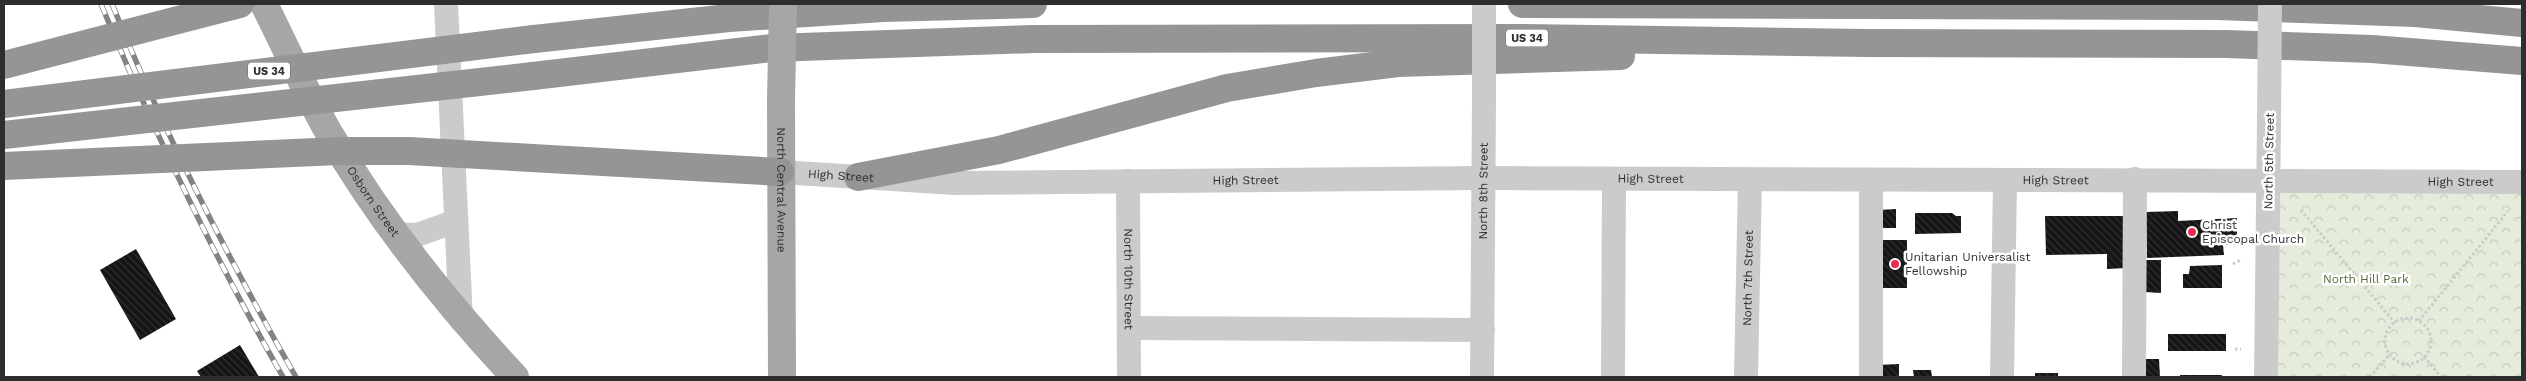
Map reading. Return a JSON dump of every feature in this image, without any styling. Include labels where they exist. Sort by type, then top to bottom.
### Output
[{"type":"highway","points":[[4,65],[240,4]]},
{"type":"highway","name":"US 34","points":[[4,104],[534,39],[728,18],[883,8],[1033,4]]},
{"type":"highway","points":[[1522,4],[2302,8],[2415,13],[2522,23]]},
{"type":"highway","name":"US 34","points":[[4,135],[772,48],[900,42],[1519,38],[1866,43],[2236,45],[2372,49],[2522,61]]},
{"type":"highway","points":[[858,177],[999,150],[1227,88],[1316,73],[1398,63],[1554,60],[1866,43]]},
{"type":"highway","points":[[4,166],[339,150],[448,152],[780,172]]},
{"type":"main road","name":"Osborn Street","points":[[264,4],[329,132],[394,234],[461,320],[515,377]]},
{"type":"main road","name":"North Central Avenue","points":[[782,377],[780,172],[783,4]]},
{"type":"street","points":[[446,4],[461,320]]},
{"type":"street","name":"North 8th Street","points":[[1482,377],[1484,4]]},
{"type":"street","name":"North 5th Street","points":[[2266,377],[2270,4]]},
{"type":"street","name":"High Street","points":[[780,172],[955,183],[1482,178],[1614,180],[2135,179],[2522,182]]},
{"type":"street","points":[[2134,377],[2135,179]]},
{"type":"street","name":"North 10th Street","points":[[1128,180],[1130,377]]},
{"type":"street","points":[[1613,377],[1614,180]]},
{"type":"street","name":"North 7th Street","points":[[1746,377],[1750,180]]},
{"type":"street","points":[[1871,180],[1871,377]]},
{"type":"street","points":[[2002,377],[2005,180]]},
{"type":"street","points":[[394,234],[417,235],[456,221]]},
{"type":"street","points":[[1129,328],[1482,330]]},
{"type":"path","points":[[2301,210],[2395,323]]},
{"type":"path","points":[[2419,321],[2508,212]]},
{"type":"path","points":[[2233,264],[2242,260]]},
{"type":"path","points":[[2405,318],[2419,321],[2429,331],[2430,346],[2424,356],[2415,362],[2407,363],[2400,362],[2390,354],[2386,338],[2395,323],[2405,318]]},
{"type":"path","points":[[2235,349],[2241,349]]},
{"type":"path","points":[[2370,377],[2390,354]]},
{"type":"path","points":[[2424,356],[2441,377]]},
{"type":"green space","name":"North Hill Park","points":[[2269,180],[2522,182],[2522,377],[2267,377]]},
{"type":"building","points":[[1896,209],[1896,228],[1880,228],[1879,210]]},
{"type":"building","name":"Christ Episcopal Church","points":[[2178,211],[2178,221],[2237,218],[2237,244],[2223,245],[2224,255],[2147,258],[2146,212]]},
{"type":"building","points":[[1915,213],[1952,213],[1956,216],[1961,216],[1961,233],[1915,234]]},
{"type":"building","points":[[2045,216],[2127,216],[2127,268],[2107,269],[2107,254],[2046,255]]},
{"type":"building","name":"Unitarian Universalist Fellowship","points":[[1882,240],[1907,240],[1907,288],[1882,288]]},
{"type":"building","points":[[136,249],[176,319],[140,340],[100,270]]},
{"type":"building","points":[[2146,260],[2161,260],[2161,293],[2145,292]]},
{"type":"building","points":[[2222,265],[2222,288],[2183,288],[2183,274],[2189,274],[2190,266]]},
{"type":"building","points":[[2168,334],[2226,334],[2226,351],[2168,351]]},
{"type":"building","points":[[240,345],[259,377],[201,377],[197,371]]},
{"type":"building","points":[[2144,359],[2159,359],[2160,377],[2144,377]]},
{"type":"building","points":[[1899,364],[1899,377],[1877,377],[1877,365]]},
{"type":"building","points":[[1913,370],[1931,370],[1932,377],[1914,377]]},
{"type":"building","points":[[2035,373],[2058,373],[2058,377],[2035,377]]},
{"type":"building","points":[[2180,375],[2222,375],[2222,377],[2180,377]]},
{"type":"railway","points":[[101,4],[186,194],[233,286],[283,377]]},
{"type":"railway","points":[[112,4],[153,99],[198,194],[245,286],[296,377]]},
{"type":"place","name":"Christ Episcopal Church","points":[[2192,232]]},
{"type":"place","name":"Unitarian Universalist Fellowship","points":[[1895,264]]}]
